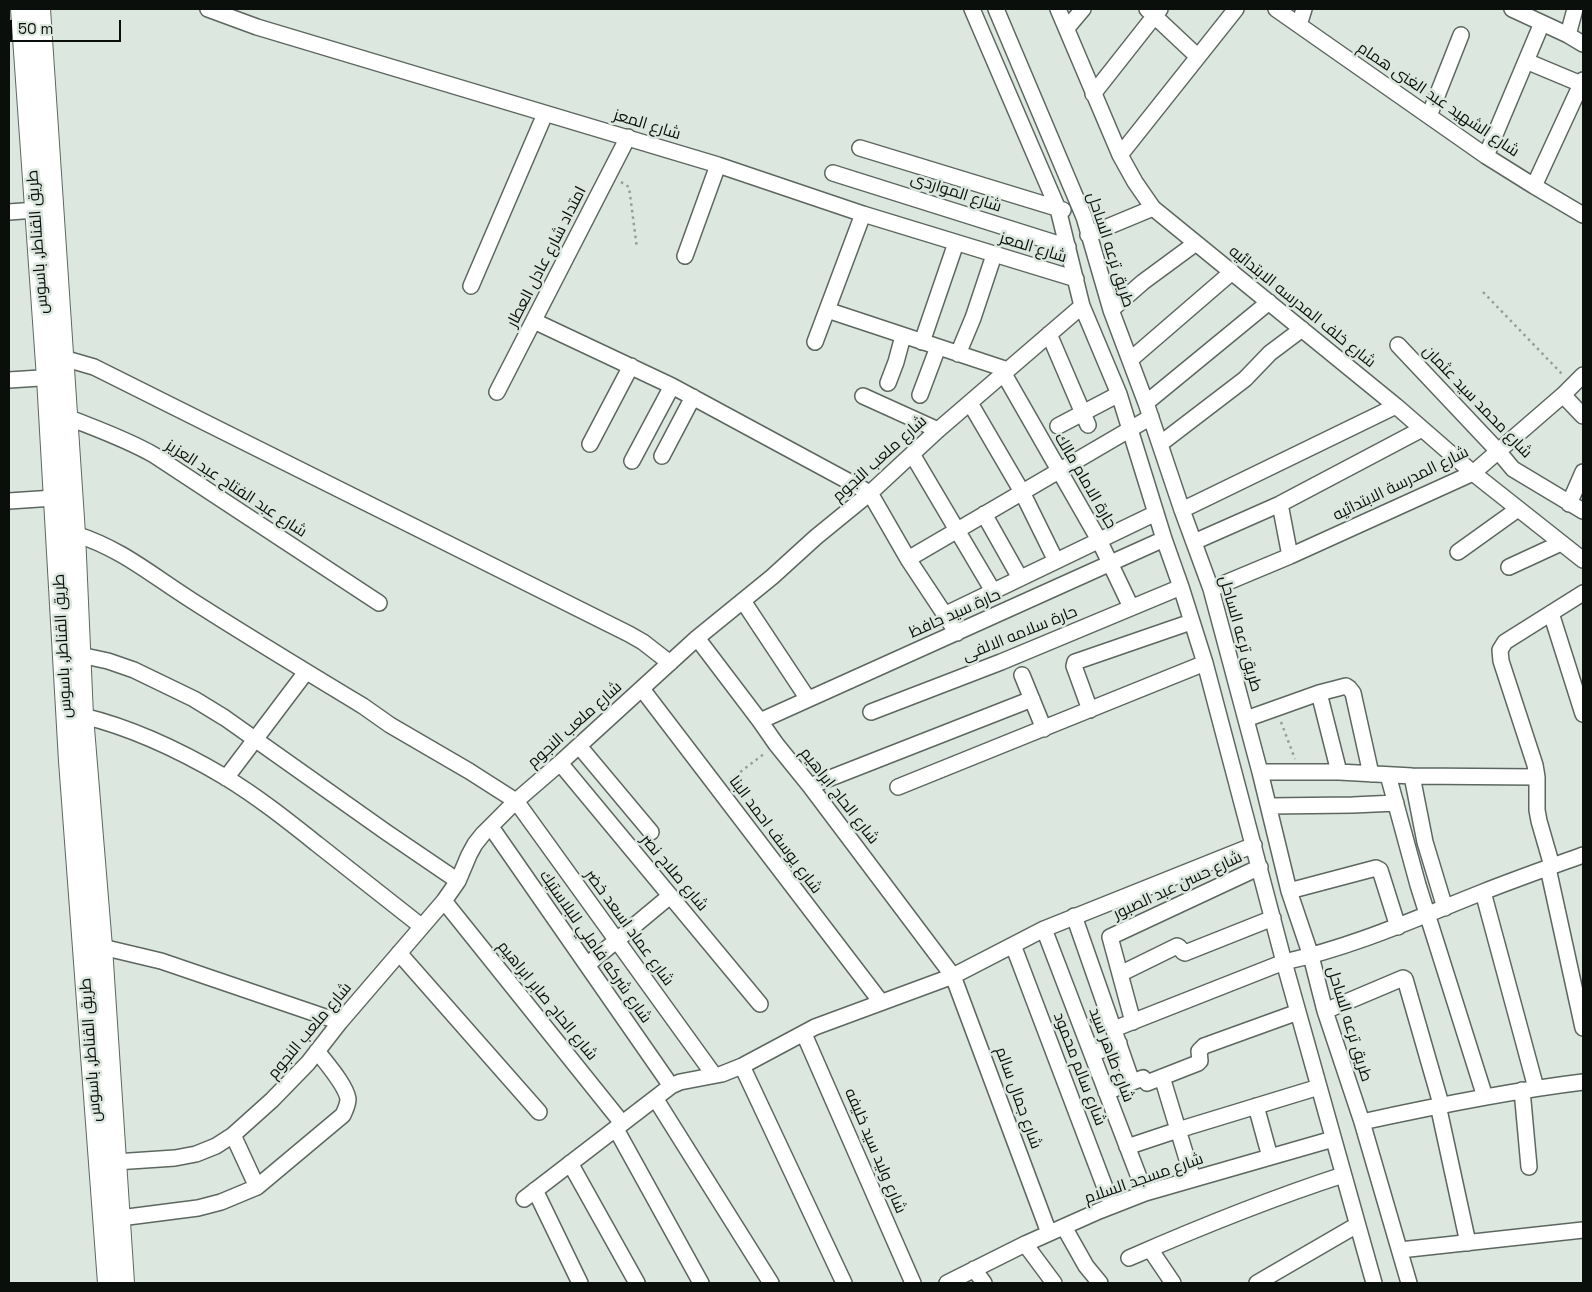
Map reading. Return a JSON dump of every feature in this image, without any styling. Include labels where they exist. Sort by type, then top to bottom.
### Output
[{"type":"main road","name":"طريق القناطر, باسوس","points":[[21,9],[36,210],[58,371],[67,417],[75,534],[83,716],[102,947],[124,1283]]},
{"type":"main road","name":"طريق القناطر, باسوس","points":[[40,9],[58,371],[54,498],[69,761],[108,1283]]},
{"type":"street","name":"شارع المعز","points":[[208,9],[257,27],[545,114],[628,137],[863,214],[1076,279]]},
{"type":"street","points":[[972,9],[1058,208],[1082,306],[1119,394],[1205,663],[1284,962],[1374,1283]]},
{"type":"street","name":"طريق ترعه الساحل","points":[[996,9],[1084,217],[1111,310],[1149,410],[1182,510],[1211,589],[1260,772],[1289,891],[1362,1122],[1409,1283]]},
{"type":"street","name":"شارع خلف المدرسه الابتدائيه","points":[[1058,9],[1120,155],[1135,182],[1154,208],[1396,406],[1473,473],[1583,560]]},
{"type":"street","points":[[1067,28],[1083,9]]},
{"type":"street","points":[[1120,155],[1236,9]]},
{"type":"street","name":"شارع الشهيد عبد الغنى همام","points":[[1276,9],[1486,156],[1534,186],[1582,212]]},
{"type":"street","points":[[1299,26],[1304,9]]},
{"type":"street","points":[[1512,9],[1583,44]]},
{"type":"street","points":[[1568,35],[1575,9]]},
{"type":"street","points":[[1094,94],[1154,11],[1197,56]]},
{"type":"street","points":[[1486,156],[1542,23]]},
{"type":"street","points":[[1429,116],[1461,35]]},
{"type":"street","points":[[1526,61],[1582,82],[1534,186]]},
{"type":"street","points":[[472,286],[545,114]]},
{"type":"street","name":"امتداد شارع عادل العطار","points":[[497,392],[628,137]]},
{"type":"street","points":[[860,148],[1084,217]]},
{"type":"street","points":[[685,256],[718,165]]},
{"type":"street","name":"شارع المواردى","points":[[833,172],[1068,247]]},
{"type":"street","points":[[1088,235],[1154,208]]},
{"type":"street","points":[[9,212],[36,210]]},
{"type":"street","points":[[815,342],[863,214]]},
{"type":"street","points":[[922,342],[956,243]]},
{"type":"street","points":[[1111,310],[1142,282],[1196,243]]},
{"type":"street","points":[[958,354],[973,318],[994,254]]},
{"type":"street","points":[[1130,360],[1232,272]]},
{"type":"street","points":[[908,558],[1130,429],[1270,302]]},
{"type":"street","name":"شارع ملعب النجوم","points":[[115,1162],[175,1158],[196,1154],[216,1146],[233,1135],[278,1094],[317,1051],[444,901],[458,881],[475,844],[516,801],[698,638],[870,493],[938,430],[1082,306]]},
{"type":"street","points":[[827,310],[1006,372]]},
{"type":"street","points":[[534,321],[672,386],[870,493],[908,558],[957,633]]},
{"type":"street","points":[[1160,444],[1245,379],[1270,353],[1302,329]]},
{"type":"street","points":[[1049,334],[1085,419]]},
{"type":"street","points":[[888,383],[903,336]]},
{"type":"street","name":"شارع محمد سيد عثمان","points":[[1398,346],[1513,469],[1583,511]]},
{"type":"street","points":[[920,394],[938,347]]},
{"type":"street","points":[[9,380],[58,371],[84,363],[629,634],[650,647],[670,663]]},
{"type":"street","points":[[590,444],[631,366]]},
{"type":"street","name":"حارة الامام مالك","points":[[1006,372],[1099,540],[1131,607]]},
{"type":"street","points":[[1573,385],[1583,416]]},
{"type":"street","name":"شارع المدرسة الابتدائيه","points":[[1211,589],[1290,556],[1473,473],[1573,385]]},
{"type":"street","points":[[632,461],[672,386]]},
{"type":"street","points":[[1058,426],[1085,419],[1119,394]]},
{"type":"street","points":[[863,396],[938,430]]},
{"type":"street","points":[[662,456],[693,397]]},
{"type":"street","points":[[970,403],[1022,492],[1056,561]]},
{"type":"street","points":[[1182,510],[1396,406]]},
{"type":"street","name":"شارع عبد الفتاح عبد العزيز","points":[[67,417],[116,436],[154,455],[379,603]]},
{"type":"street","points":[[1194,542],[1280,504],[1422,429]]},
{"type":"street","points":[[912,454],[993,591]]},
{"type":"street","points":[[1569,504],[1583,472]]},
{"type":"street","points":[[9,501],[54,498]]},
{"type":"street","points":[[1280,504],[1290,556]]},
{"type":"street","points":[[1458,552],[1518,509]]},
{"type":"street","points":[[944,615],[1156,513]]},
{"type":"street","points":[[984,514],[1020,578]]},
{"type":"street","points":[[75,534],[129,558],[306,672],[516,801]]},
{"type":"street","name":"حارة سيد حافظ","points":[[760,720],[1164,539]]},
{"type":"street","points":[[1509,567],[1560,542]]},
{"type":"street","name":"حارة سلامه الالفى","points":[[871,712],[1001,662],[1181,587]]},
{"type":"street","points":[[1583,593],[1508,640],[1502,645],[1500,650],[1501,661],[1535,765],[1539,821],[1583,1028]]},
{"type":"street","points":[[743,600],[808,699]]},
{"type":"street","points":[[1551,613],[1583,714]]},
{"type":"street","points":[[1090,710],[1074,664],[1191,622]]},
{"type":"street","name":"شارع الحاج ابراهيم","points":[[698,638],[776,744],[810,786],[953,976]]},
{"type":"street","points":[[80,655],[108,660],[134,670],[194,699],[256,739],[458,881]]},
{"type":"street","points":[[898,787],[1205,663]]},
{"type":"street","points":[[226,778],[306,672]]},
{"type":"street","points":[[1022,675],[1044,728]]},
{"type":"street","points":[[1246,719],[1342,686],[1350,688],[1353,693],[1372,774]]},
{"type":"street","name":"شارع يوسف احمد البنا","points":[[642,689],[881,1002]]},
{"type":"street","points":[[1319,693],[1339,772]]},
{"type":"street","points":[[810,786],[1032,699]]},
{"type":"street","points":[[83,716],[107,722],[144,736],[226,778],[286,819],[421,926]]},
{"type":"street","points":[[579,746],[652,832]]},
{"type":"street","name":"شارع صلاح نصر","points":[[560,763],[760,1004]]},
{"type":"street","points":[[1260,772],[1537,777]]},
{"type":"street","points":[[1388,775],[1428,915],[1485,1097]]},
{"type":"street","points":[[1412,776],[1425,842],[1445,908]]},
{"type":"street","name":"شارع عماد اسعد خضر","points":[[516,801],[714,1075]]},
{"type":"street","points":[[1268,806],[1330,806],[1396,802]]},
{"type":"street","name":"شارع شركه فاملي للبلاستيك","points":[[491,827],[671,1086]]},
{"type":"street","points":[[580,1283],[529,1195],[671,1086],[742,1066],[815,1027],[953,976],[1044,929],[1254,845]]},
{"type":"street","points":[[1092,1054],[1133,1022],[1284,962],[1311,956],[1398,927],[1483,892],[1583,855]]},
{"type":"street","name":"شارع حسن عبد الصبور","points":[[1133,1022],[1110,937],[1260,867]]},
{"type":"street","points":[[1289,891],[1376,868],[1380,870],[1398,927]]},
{"type":"street","points":[[1483,892],[1529,1089],[1529,1167]]},
{"type":"street","points":[[586,964],[670,896]]},
{"type":"street","name":"شارع الحاج صابر ابراهيم","points":[[444,901],[619,1126],[701,1283]]},
{"type":"street","points":[[1074,916],[1132,1082]]},
{"type":"street","points":[[1120,974],[1177,946],[1185,953],[1273,918]]},
{"type":"street","name":"شارع طاهر سيد","points":[[1044,929],[1145,1193]]},
{"type":"street","name":"شارع سالم محمود","points":[[1013,945],[1112,1206]]},
{"type":"street","points":[[102,947],[161,961],[340,1022]]},
{"type":"street","points":[[399,953],[539,1112]]},
{"type":"street","name":"شارع جمال سالم","points":[[953,976],[1049,1233]]},
{"type":"street","points":[[1326,1011],[1404,978],[1440,1105],[1468,1243]]},
{"type":"street","points":[[1106,1092],[1144,1078],[1147,1083],[1198,1063],[1200,1061],[1199,1051],[1204,1046],[1298,1012]]},
{"type":"street","name":"شارع وليد سيد خليفه","points":[[804,1034],[913,1283]]},
{"type":"street","points":[[120,1218],[198,1208],[221,1202],[257,1187],[343,1115],[348,1099],[345,1089],[317,1051]]},
{"type":"street","points":[[742,1066],[844,1283]]},
{"type":"street","points":[[1162,1077],[1193,1179]]},
{"type":"street","points":[[1362,1122],[1440,1105],[1529,1089],[1583,1082]]},
{"type":"street","points":[[1127,1148],[1178,1130],[1319,1087]]},
{"type":"street","points":[[655,1098],[771,1283]]},
{"type":"street","points":[[1256,1106],[1270,1157]]},
{"type":"street","points":[[233,1135],[257,1187]]},
{"type":"street","name":"شارع مسجد السلام","points":[[947,1283],[1049,1233],[1145,1193],[1333,1139]]},
{"type":"street","points":[[570,1164],[637,1283]]},
{"type":"street","points":[[1129,1258],[1209,1223],[1278,1196],[1343,1175]]},
{"type":"street","points":[[1258,1283],[1357,1225]]},
{"type":"street","points":[[1064,1227],[1086,1266],[1100,1283]]},
{"type":"street","points":[[1400,1250],[1583,1230]]},
{"type":"street","points":[[1025,1244],[1054,1283]]},
{"type":"street","points":[[1150,1249],[1173,1283]]},
{"type":"street","points":[[974,1269],[984,1283]]},
{"type":"path","points":[[609,175],[629,187],[637,248]]},
{"type":"path","points":[[1483,292],[1573,385]]},
{"type":"path","points":[[1276,708],[1300,772]]},
{"type":"path","points":[[718,789],[776,744]]}]
